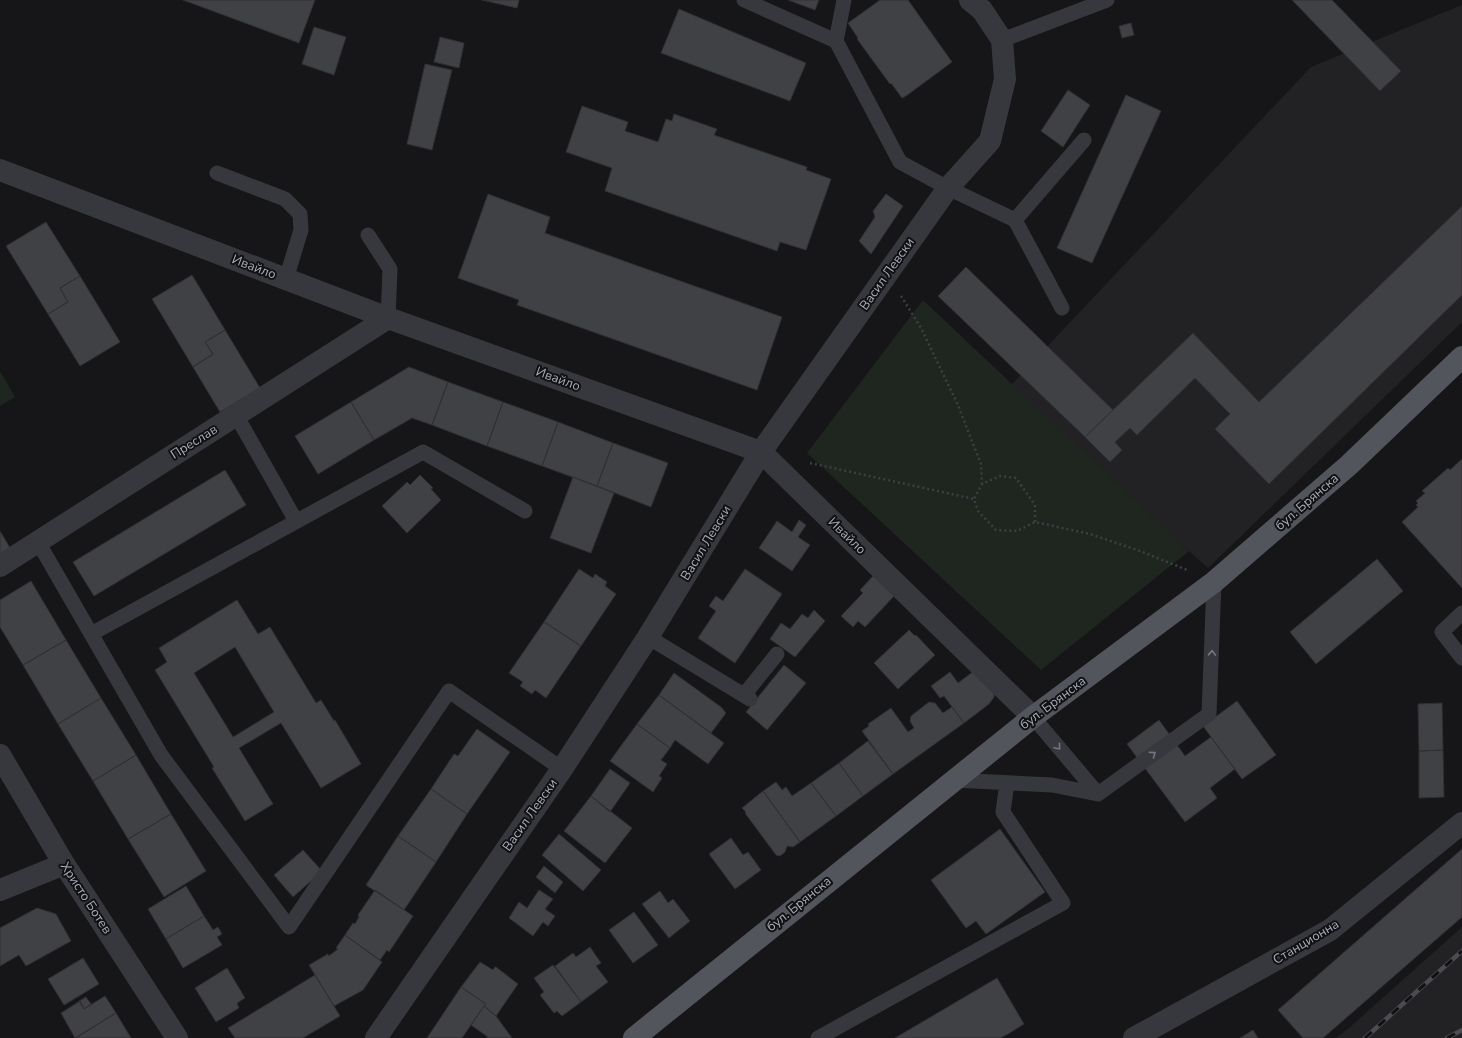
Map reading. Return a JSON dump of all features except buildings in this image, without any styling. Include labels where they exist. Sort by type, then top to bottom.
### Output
[{"type":"main road","name":"бул. Брянска","points":[[634,1038],[1033,717],[1214,582],[1349,465],[1462,357]]},
{"type":"street","points":[[970,0],[982,10],[1002,40]]},
{"type":"street","name":"Васил Левски","points":[[376,1038],[562,769],[648,637],[761,452],[948,188],[990,141],[1005,79],[1002,40]]},
{"type":"street","name":"Ивайло","points":[[0,170],[388,318],[761,452],[1033,717]]},
{"type":"street","name":"Преслав","points":[[0,566],[388,318]]},
{"type":"street","name":"Христо Ботев","points":[[0,755],[64,864],[177,1038]]},
{"type":"street","name":"Станционна","points":[[1134,1038],[1330,930],[1462,823]]},
{"type":"street","points":[[0,890],[64,864]]},
{"type":"lane","points":[[744,0],[836,41],[900,162],[948,188],[1015,220],[1062,308]]},
{"type":"lane","points":[[836,41],[844,0]]},
{"type":"lane","points":[[1002,40],[1107,0]]},
{"type":"lane","points":[[1015,220],[1084,140]]},
{"type":"lane","points":[[217,172],[285,199],[300,214],[301,230],[286,279]]},
{"type":"lane","points":[[368,235],[390,269],[388,318]]},
{"type":"lane","points":[[236,415],[296,521]]},
{"type":"lane","points":[[91,634],[423,452],[525,511]]},
{"type":"lane","points":[[38,542],[161,755],[289,927],[449,692],[562,769]]},
{"type":"lane","points":[[953,780],[1052,786],[1098,794],[1209,714],[1214,582]]},
{"type":"lane","points":[[1462,613],[1442,632],[1462,658]]},
{"type":"lane","points":[[648,637],[747,697],[778,654]]},
{"type":"lane","points":[[1033,717],[1098,794]]},
{"type":"lane","points":[[818,1038],[1063,903],[1003,812],[1007,783]]},
{"type":"path","points":[[885,278],[900,295],[921,328],[953,396],[980,464],[982,484],[974,499],[978,511],[996,530],[1017,531],[1035,522],[1090,534],[1140,551],[1214,582]]},
{"type":"path","points":[[806,462],[974,499]]},
{"type":"path","points":[[982,484],[1000,476],[1016,478],[1036,505],[1035,522]]},
{"type":"shaded area","points":[[1462,5],[1462,322],[1208,568],[1008,388],[1311,67]]},
{"type":"shaded area","points":[[923,300],[1189,551],[1041,670],[807,453]]},
{"type":"shaded area","points":[[0,371],[15,397],[0,406]]},
{"type":"shaded area","points":[[1462,927],[1462,1038],[1336,1038],[1349,1028]]},
{"type":"railway","points":[[1365,1038],[1462,951]]},
{"type":"railway","points":[[1447,1038],[1462,1030]]}]
